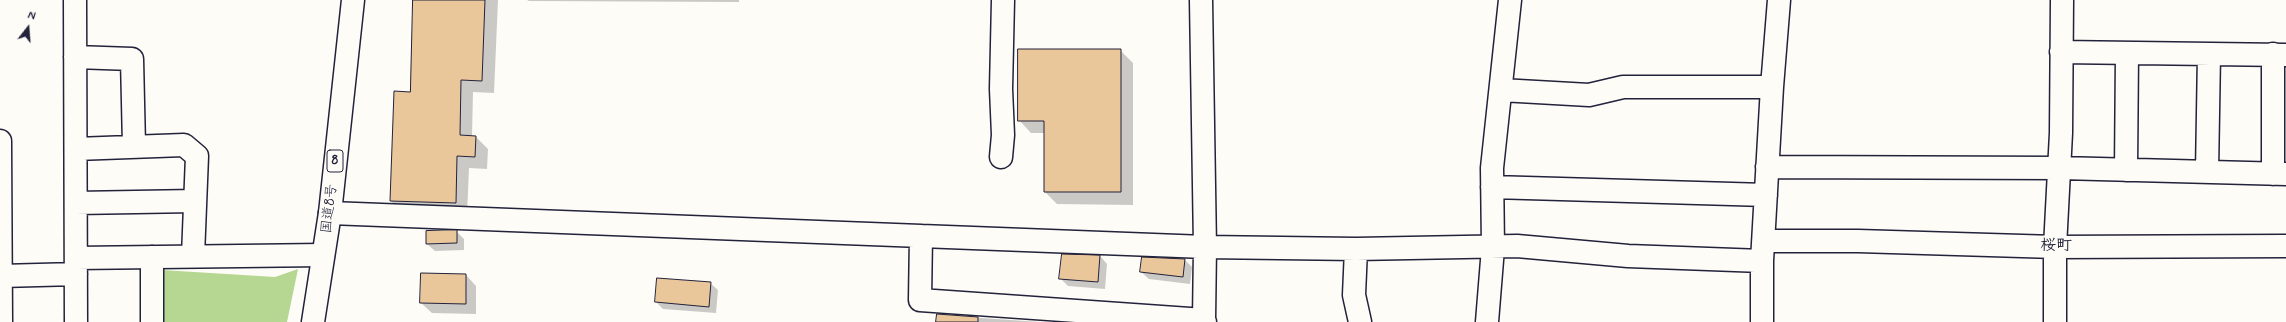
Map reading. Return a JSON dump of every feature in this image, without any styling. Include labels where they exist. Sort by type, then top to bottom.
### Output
[{"type":"main road","points":[[75,0],[76,322]]},
{"type":"main road","name":"国道8号","points":[[313,322],[330,213],[353,0]]},
{"type":"main road","points":[[1001,157],[1003,135],[1001,89],[1003,0]]},
{"type":"main road","points":[[921,236],[920,300],[1205,321],[1201,0]]},
{"type":"main road","points":[[1487,322],[1493,248],[1492,168],[1510,0]]},
{"type":"main road","points":[[1762,322],[1763,251],[1772,87],[1779,0]]},
{"type":"main road","points":[[2055,322],[2055,247],[2061,168],[2062,0]]},
{"type":"main road","points":[[1768,167],[2061,168],[2279,174],[2280,55],[2061,52]]},
{"type":"main road","points":[[2126,170],[2127,53]]},
{"type":"main road","points":[[2207,172],[2209,54]]},
{"type":"main road","points":[[75,57],[132,59],[134,146]]},
{"type":"main road","points":[[1501,90],[1589,96],[1623,86],[1772,87]]},
{"type":"main road","points":[[0,141],[1,322]]},
{"type":"main road","points":[[76,149],[184,145],[197,156],[193,256]]},
{"type":"main road","points":[[1492,187],[1766,195]]},
{"type":"main road","points":[[76,203],[195,201]]},
{"type":"main road","points":[[330,213],[1204,248],[1356,249],[1493,248],[1517,246],[1628,256],[1763,251],[1858,241],[2055,247],[2286,246]]},
{"type":"main road","points":[[1356,249],[1354,295],[1360,322]]},
{"type":"main road","points":[[1,276],[152,257],[324,255]]},
{"type":"main road","points":[[152,257],[152,322]]},
{"type":"green space","points":[[298,269],[287,322],[159,322],[162,270],[275,277]]},
{"type":"building","points":[[413,0],[485,0],[482,81],[461,80],[460,135],[476,136],[475,157],[457,156],[456,203],[390,201],[394,91],[410,92]]},
{"type":"building","points":[[1018,49],[1121,49],[1121,192],[1044,192],[1044,121],[1018,121]]},
{"type":"building","points":[[457,230],[457,243],[426,244],[426,231]]},
{"type":"building","points":[[1062,254],[1100,255],[1098,282],[1059,279]]},
{"type":"building","points":[[1142,257],[1185,259],[1183,277],[1140,272]]},
{"type":"building","points":[[421,273],[466,274],[466,304],[420,303]]},
{"type":"building","points":[[657,278],[711,282],[709,307],[655,302]]},
{"type":"building","points":[[937,314],[978,317],[978,322],[936,322]]},
{"type":"district","name":"桜町","points":[[2056,247]]}]
